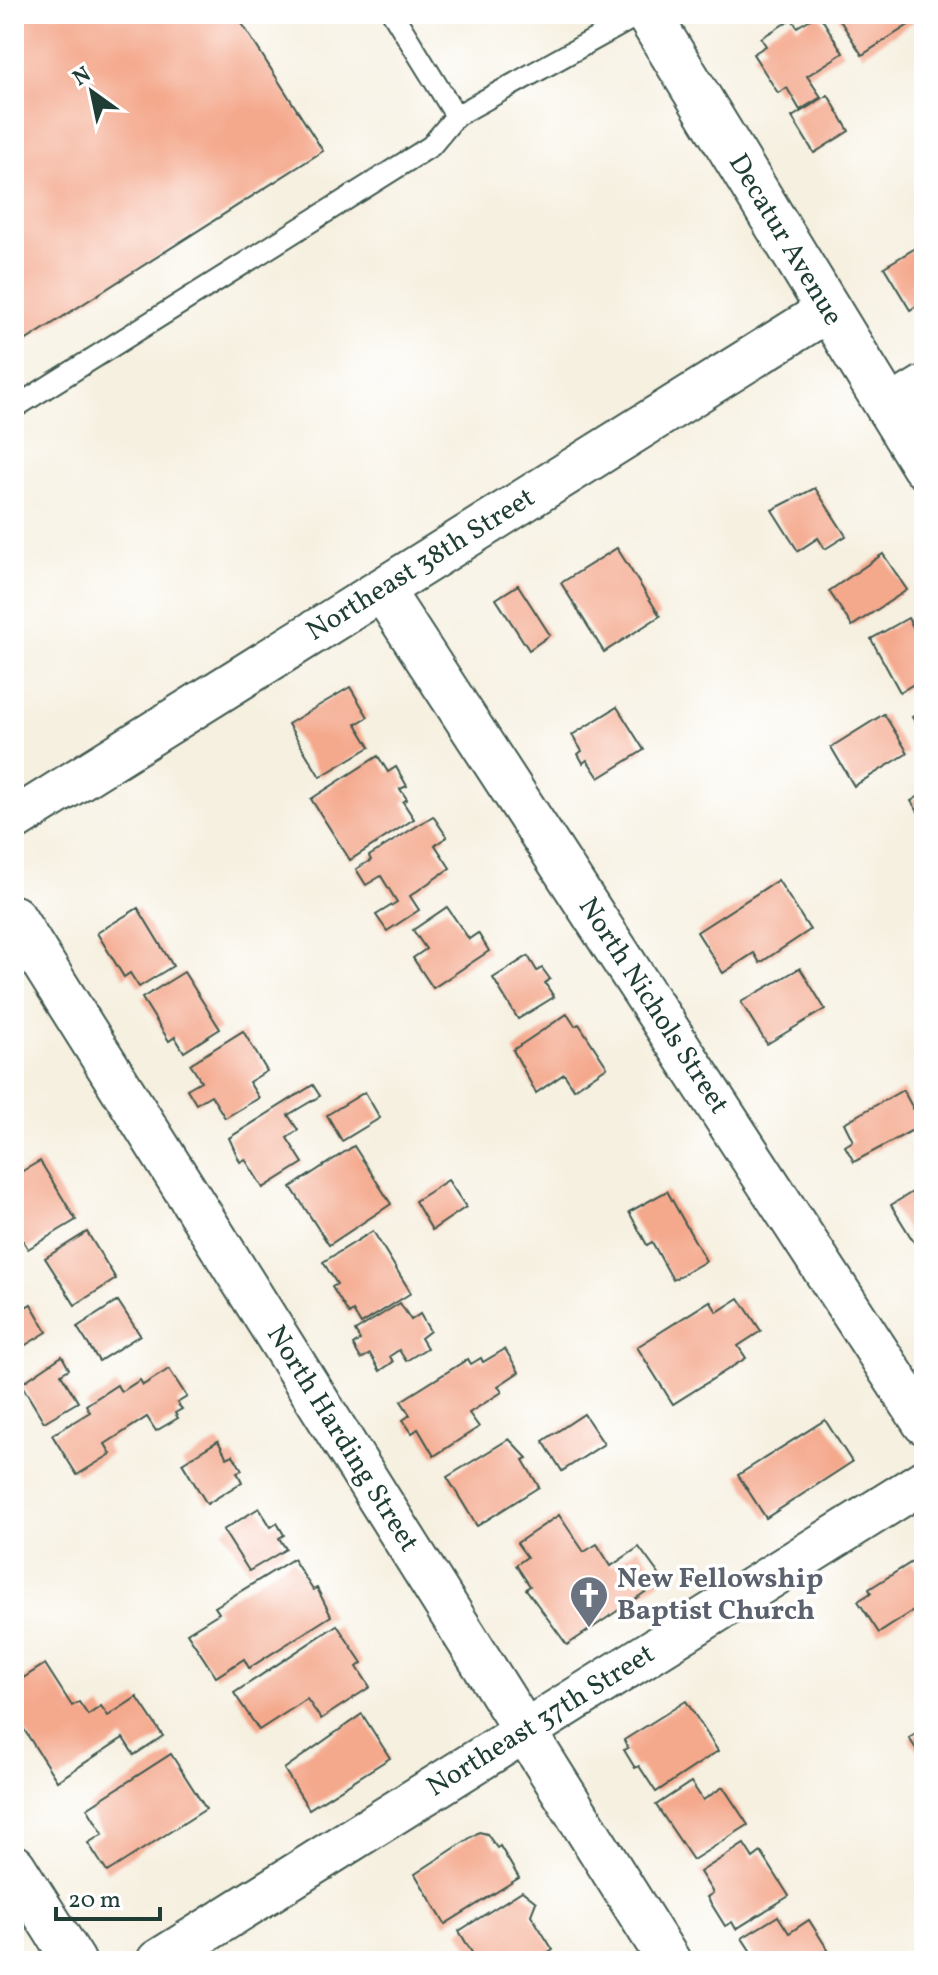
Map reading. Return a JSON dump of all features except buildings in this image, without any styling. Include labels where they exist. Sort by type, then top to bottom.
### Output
[{"type":"main road","name":"Decatur Avenue","points":[[648,14],[828,310],[906,398],[924,466]]},
{"type":"street","name":"Northeast 38th Street","points":[[14,820],[828,310]]},
{"type":"street","name":"North Nichols Street","points":[[382,590],[924,1423]]},
{"type":"street","name":"North Harding Street","points":[[14,917],[669,1961]]},
{"type":"street","name":"Northeast 37th Street","points":[[158,1961],[924,1481]]},
{"type":"street","points":[[14,1866],[74,1961]]},
{"type":"lane","points":[[393,14],[456,116]]},
{"type":"lane","points":[[14,408],[431,146],[456,116],[640,14]]},
{"type":"place","name":"New Fellowship Baptist Church","points":[[589,1629]]}]
